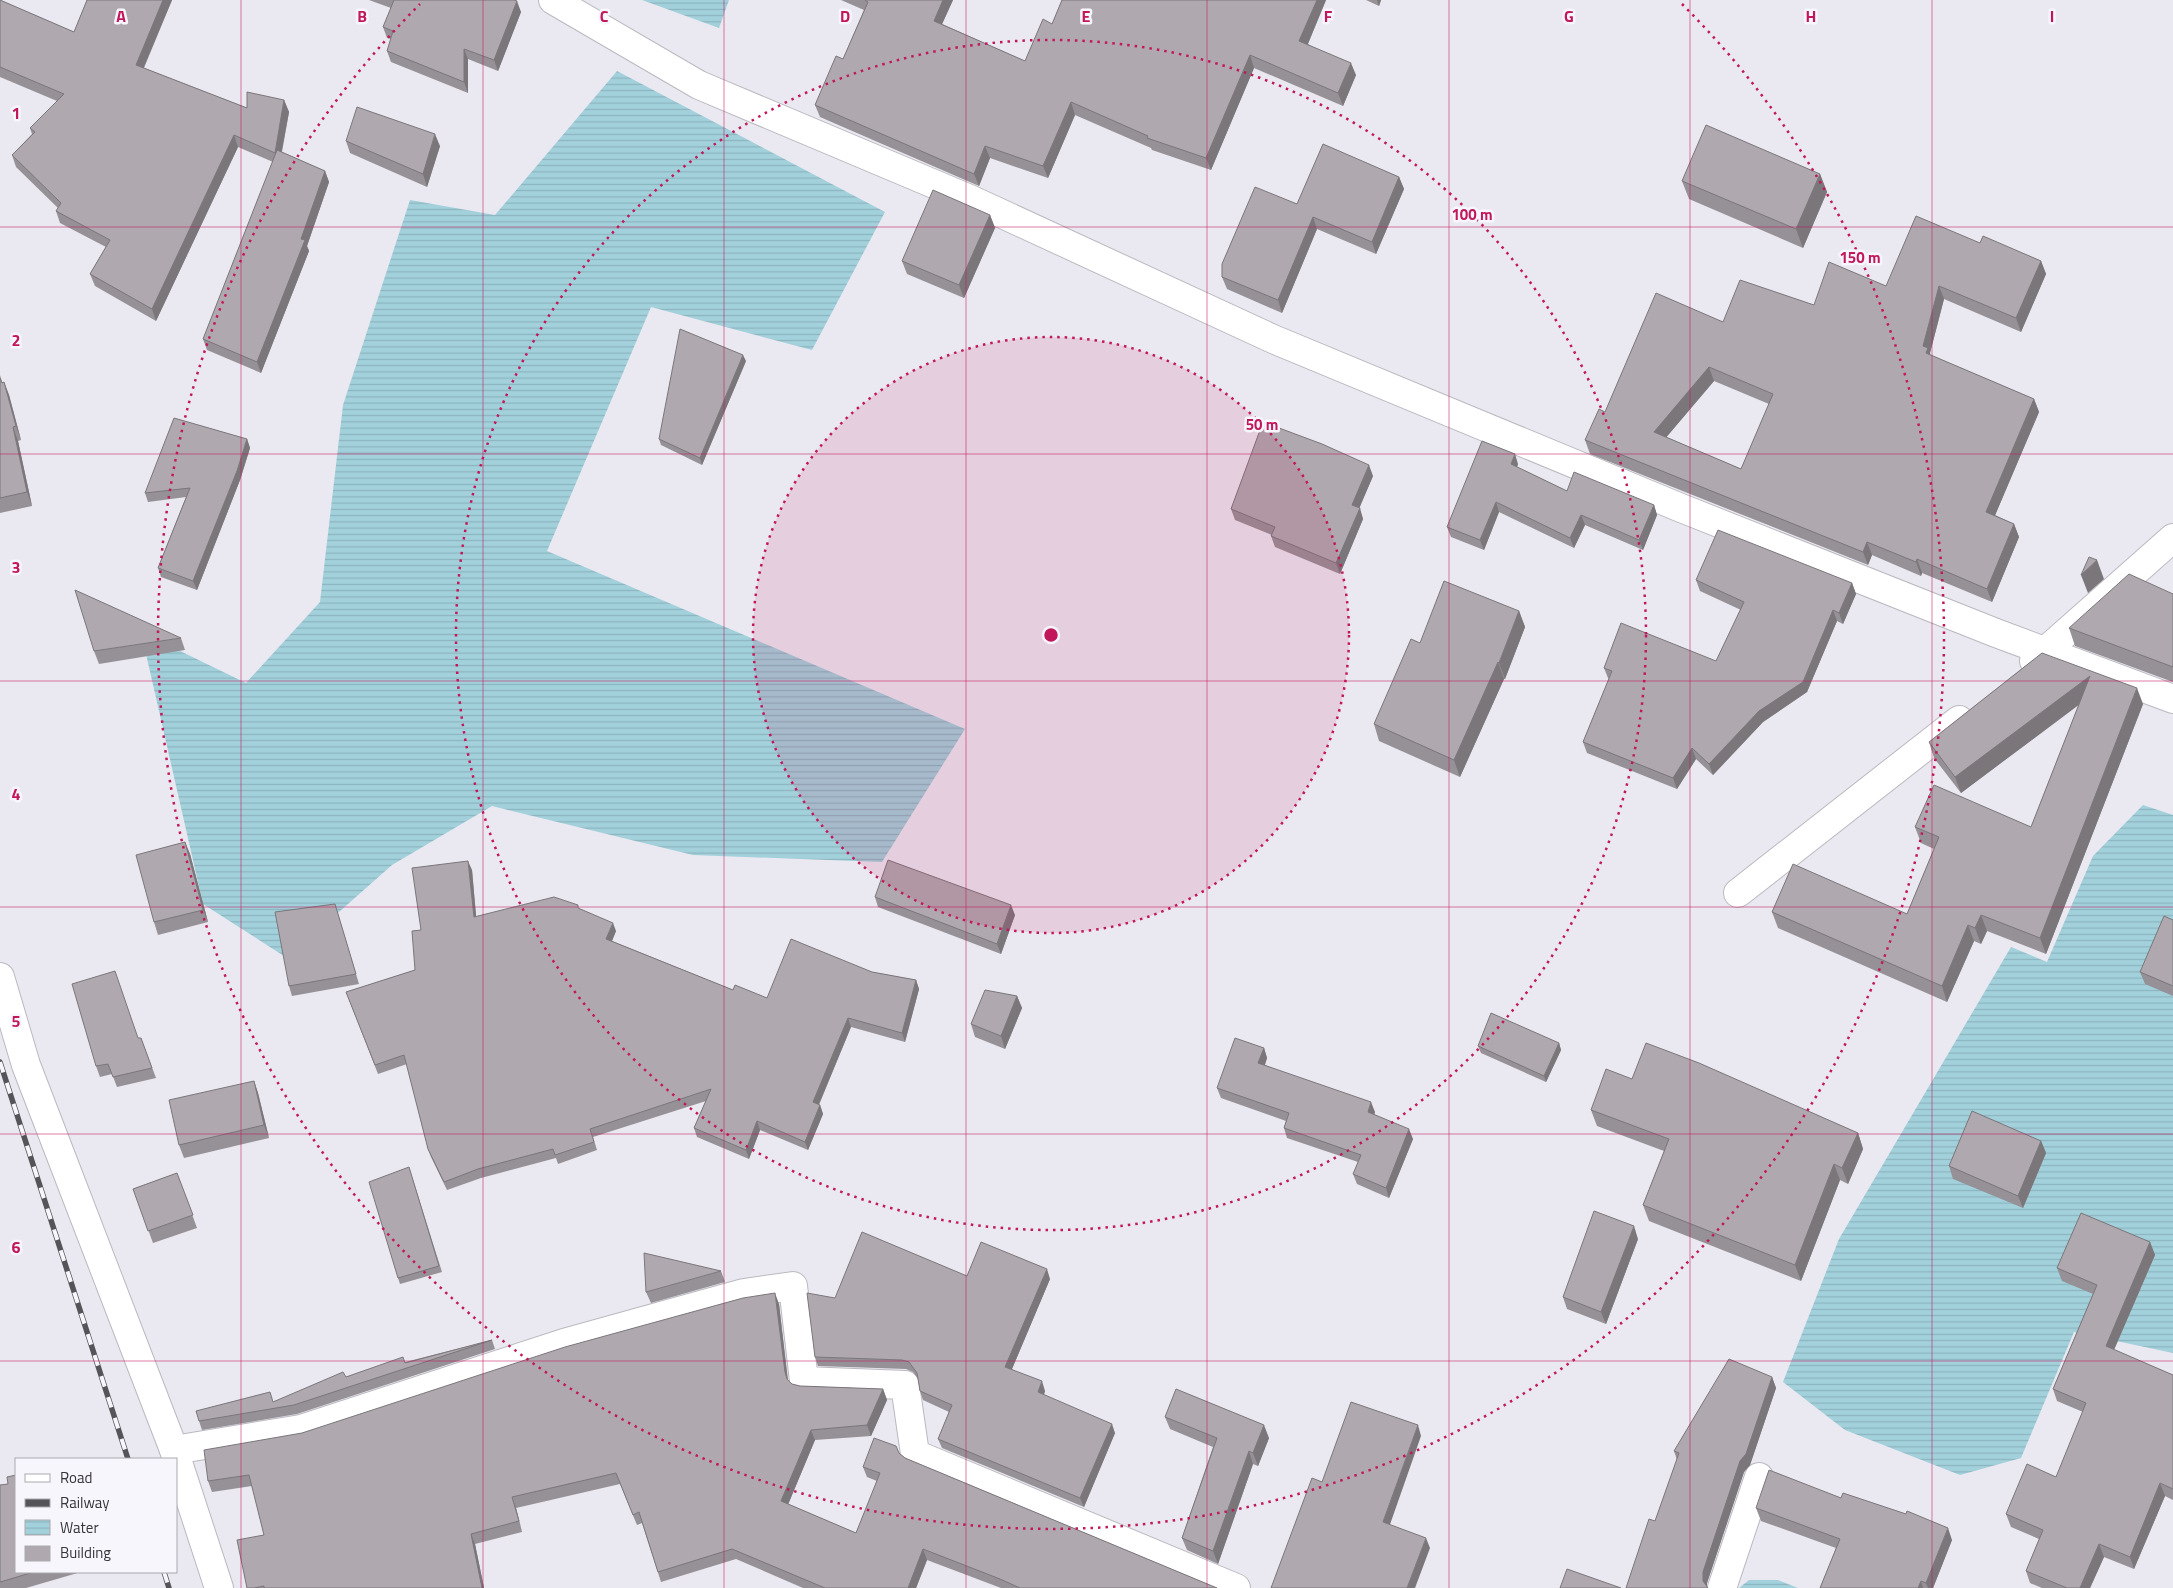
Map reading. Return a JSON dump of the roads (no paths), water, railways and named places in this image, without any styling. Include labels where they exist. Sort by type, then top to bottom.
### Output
[{"type":"street","points":[[553,0],[700,84],[972,200],[1273,339],[1690,511],[2173,699]]},
{"type":"street","points":[[2015,675],[2046,651],[2173,538]]},
{"type":"street","points":[[1738,894],[1977,706]]},
{"type":"street","points":[[0,977],[26,1065],[177,1458]]},
{"type":"street","points":[[174,1450],[301,1429],[564,1343],[744,1294],[793,1286],[804,1380],[905,1385],[916,1454],[1236,1588]]},
{"type":"street","points":[[178,1462],[219,1588]]},
{"type":"street","points":[[1722,1588],[1759,1478]]},
{"type":"water","points":[[642,0],[729,0],[719,28]]},
{"type":"water","points":[[617,71],[885,212],[812,350],[651,307],[547,551],[965,729],[882,862],[693,855],[492,806],[392,865],[287,958],[203,904],[141,632],[246,683],[320,602],[343,405],[410,200],[495,215]]},
{"type":"water","points":[[2143,805],[2173,815],[2173,1353],[2074,1332],[2021,1458],[1960,1475],[1845,1430],[1783,1382],[1839,1239],[2011,947],[2047,962],[2093,856]]},
{"type":"water","points":[[1749,1580],[1778,1580],[1798,1588],[1739,1588]]},
{"type":"railway","points":[[0,1062],[128,1458]]},
{"type":"railway","points":[[164,1573],[169,1588]]}]
